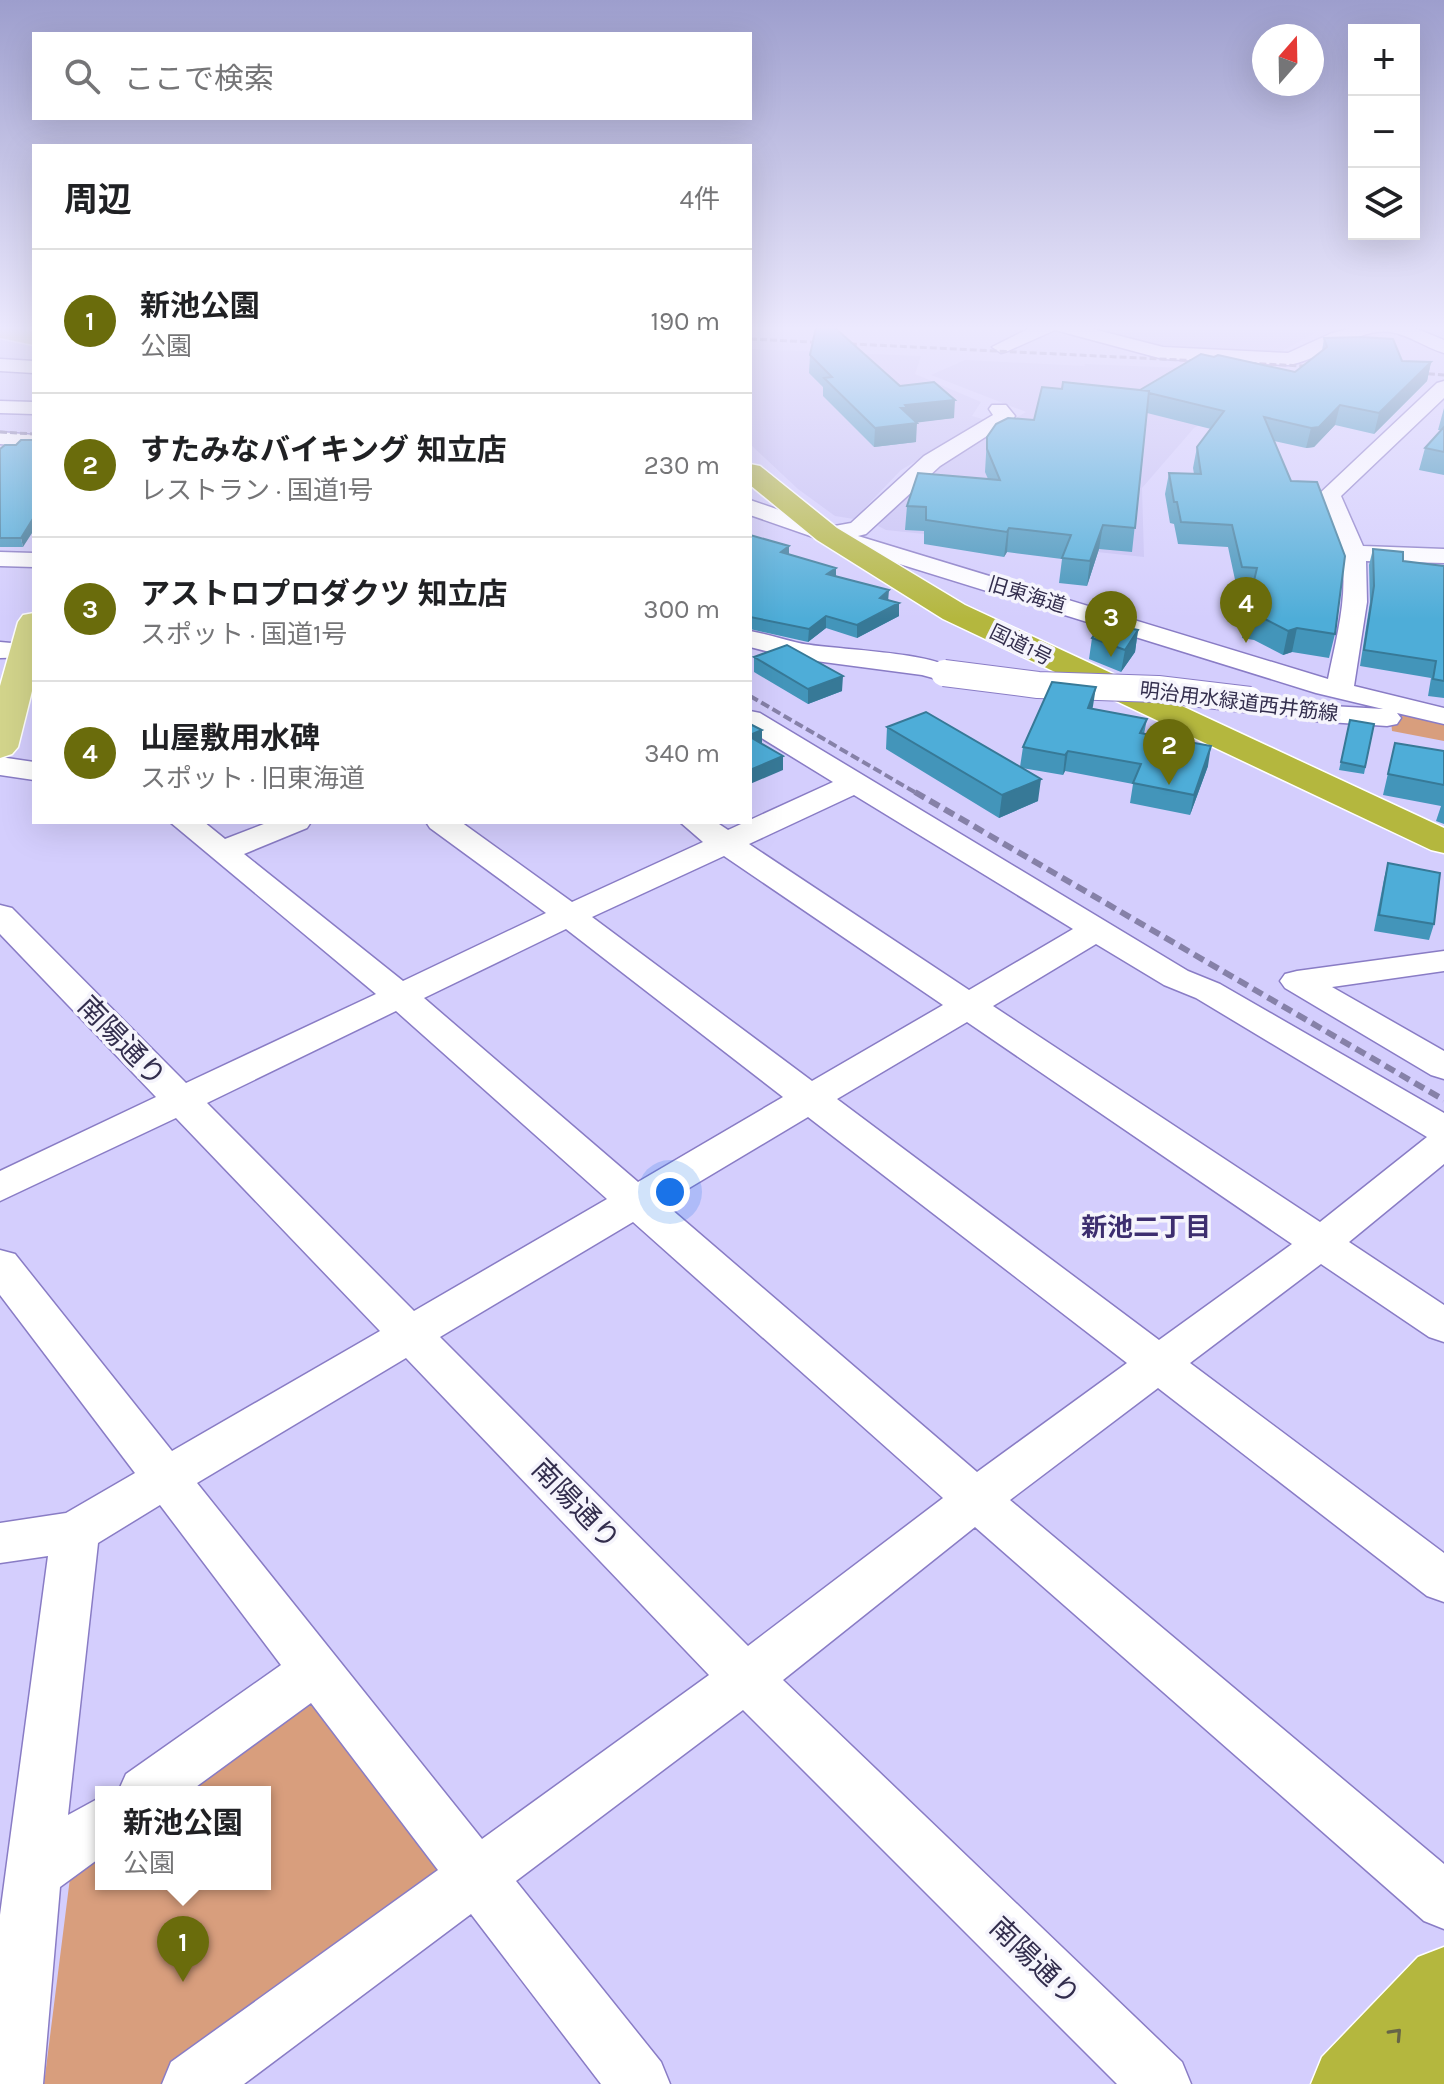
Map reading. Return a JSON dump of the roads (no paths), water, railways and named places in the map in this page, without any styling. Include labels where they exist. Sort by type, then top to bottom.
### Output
[{"type":"highway","name":"国道1号","points":[[752,474],[827,534],[927,578],[1024,647],[1444,842]]},
{"type":"highway","name":"国道1号","points":[[752,495],[858,570],[936,617],[1008,655],[1444,861]]},
{"type":"highway","points":[[1349,2084],[1444,1983]]},
{"type":"highway","points":[[1412,2084],[1444,2051]]},
{"type":"main road","points":[[0,747],[20,641]]},
{"type":"street","points":[[752,508],[827,534],[858,529],[932,461],[992,424]]},
{"type":"street","points":[[1314,717],[1329,687],[1351,621],[1353,553],[1329,495],[1404,424]]},
{"type":"street","points":[[1353,553],[1444,556]]},
{"type":"street","points":[[0,562],[32,563]]},
{"type":"street","points":[[0,572],[32,573]]},
{"type":"street","name":"旧東海道","points":[[927,578],[1444,716]]},
{"type":"street","name":"明治用水緑道西井筋線","points":[[763,641],[793,650],[1038,685],[1158,689],[1250,700],[1314,717],[1408,720],[1444,727]]},
{"type":"street","points":[[752,720],[1176,978],[1208,991],[1444,1130]]},
{"type":"street","points":[[0,766],[32,771]]},
{"type":"street","points":[[0,1187],[569,915],[858,782]]},
{"type":"street","points":[[188,824],[400,996],[976,1499],[1444,1901]]},
{"type":"street","points":[[223,851],[291,824]]},
{"type":"street","points":[[444,824],[569,915],[1444,1581]]},
{"type":"street","points":[[698,824],[1444,1326]]},
{"type":"street","name":"南陽通り","points":[[0,915],[746,1678],[1160,2084]]},
{"type":"street","points":[[0,1543],[75,1532],[1096,930]]},
{"type":"street","points":[[1444,961],[1297,981],[1444,1067]]},
{"type":"street","points":[[193,2084],[478,1878],[746,1678],[976,1499],[1321,1243],[1444,1144]]},
{"type":"street","points":[[0,1265],[639,2084]]},
{"type":"street","points":[[10,2047],[75,1532]]},
{"type":"street","points":[[153,1786],[314,1671]]},
{"type":"street","points":[[33,1872],[95,1828]]},
{"type":"railway","points":[[0,432],[32,434]]},
{"type":"railway","points":[[752,697],[918,794]]},
{"type":"railway","points":[[915,792],[1444,1100]]},
{"type":"place","name":"山屋敷用水碑","points":[[1246,643]]},
{"type":"place","name":"アストロプロダクツ 知立店","points":[[1111,657]]},
{"type":"place","name":"すたみなバイキング 知立店","points":[[1169,785]]},
{"type":"place","name":"新池公園","points":[[183,1982]]},
{"type":"district","name":"新池二丁目","points":[[1146,1227]]}]
